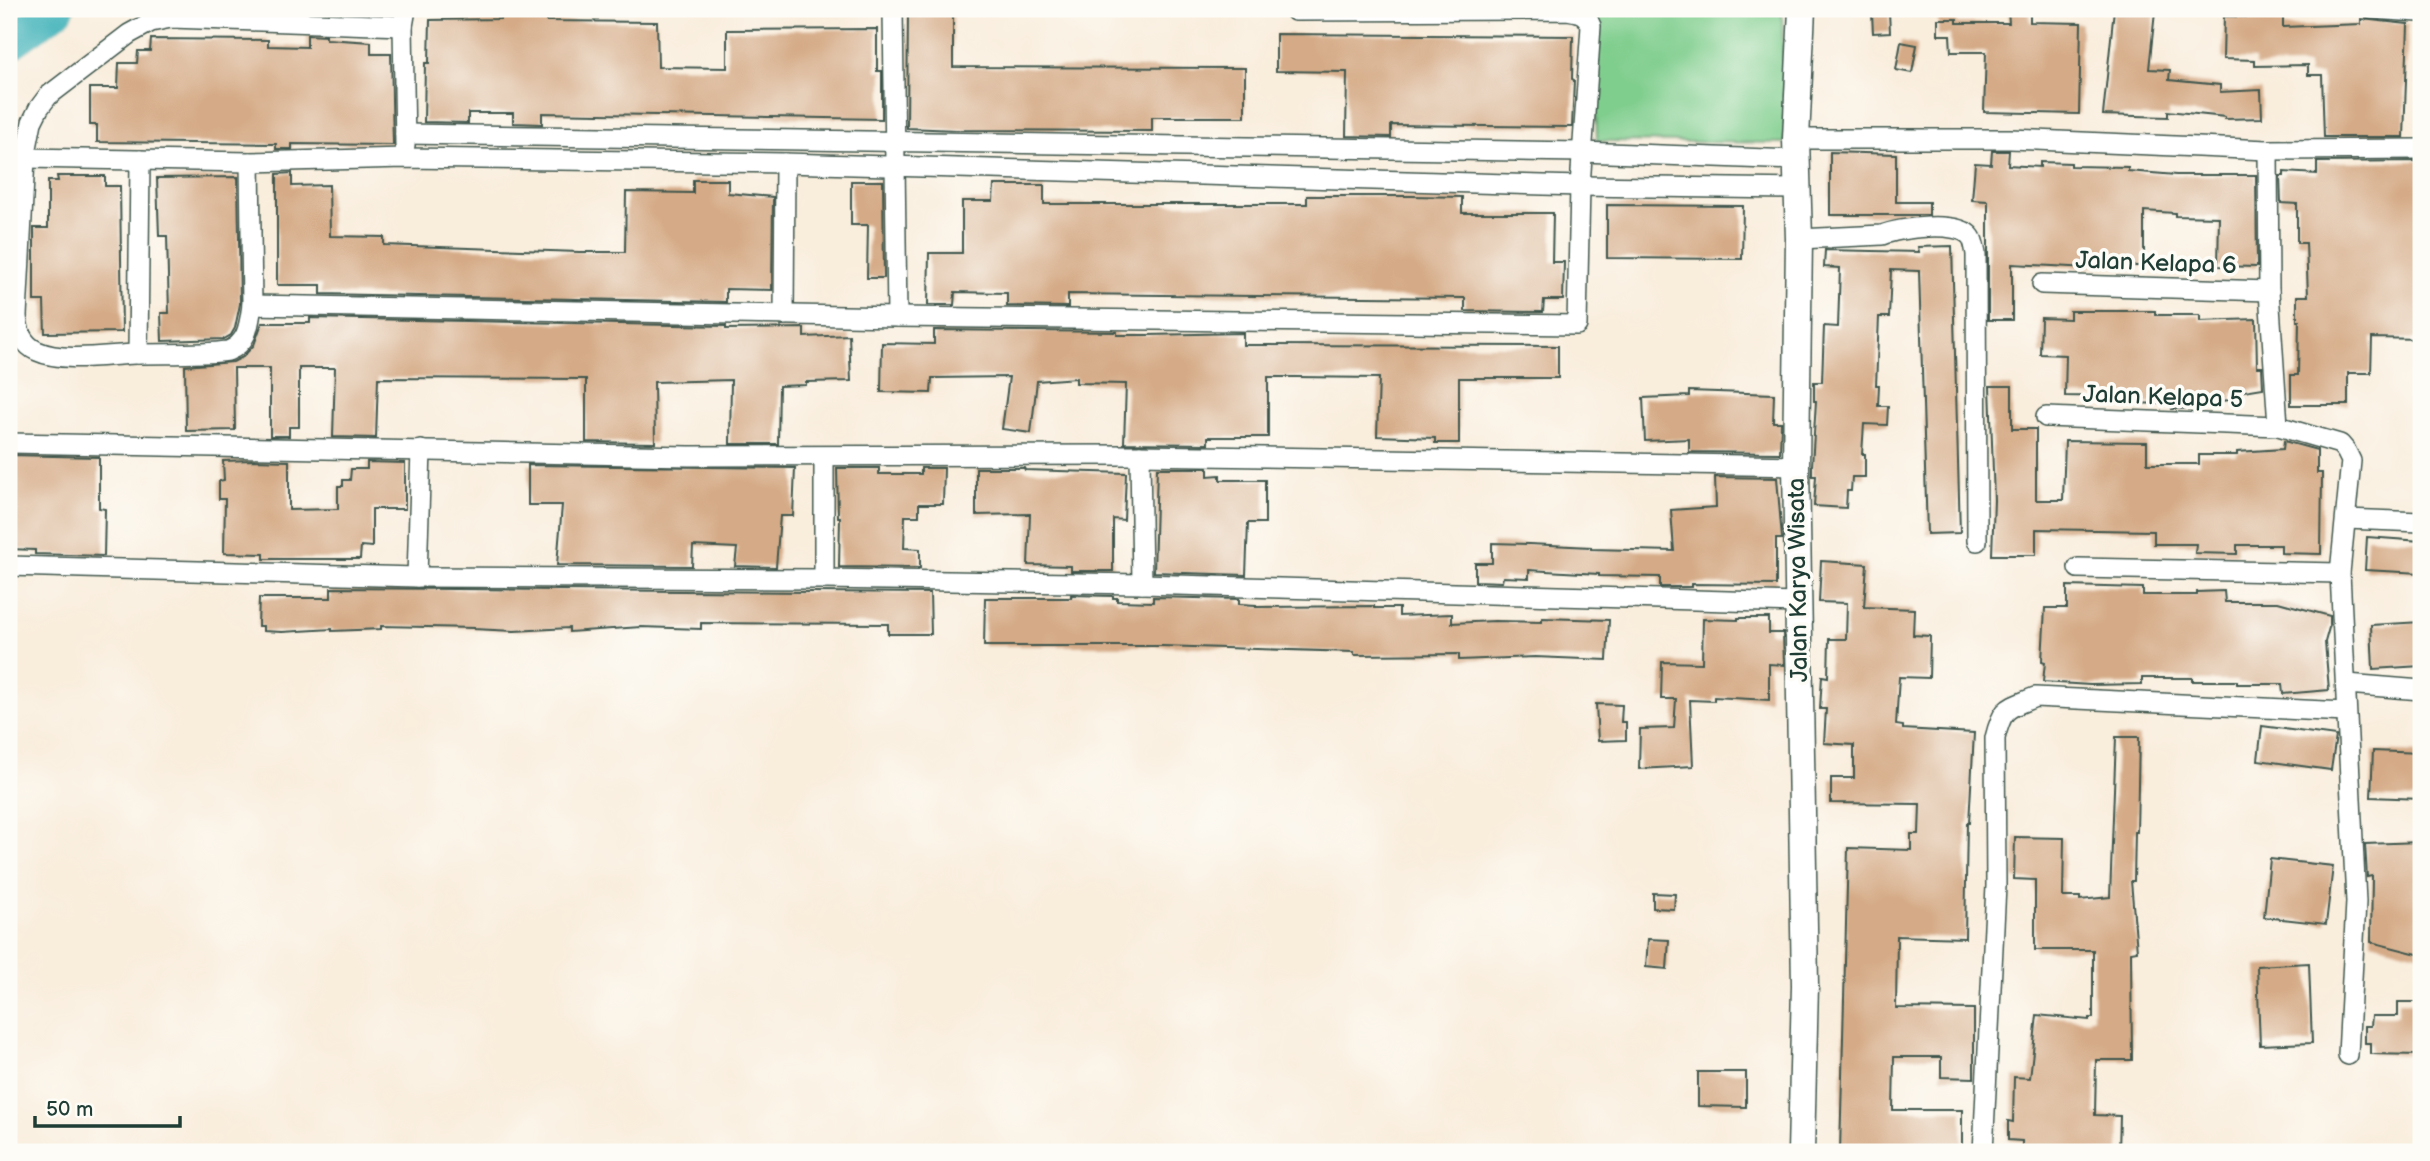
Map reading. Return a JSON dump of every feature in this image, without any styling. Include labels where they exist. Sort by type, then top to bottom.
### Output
[{"type":"street","points":[[893,9],[897,317]]},
{"type":"street","name":"Jalan Karya Wisata","points":[[1801,1152],[1805,985],[1796,466],[1799,233],[1797,149],[1802,9]]},
{"type":"street","points":[[2371,9],[2419,10]]},
{"type":"street","points":[[251,305],[897,317],[1577,325],[1580,186],[1591,26],[1587,17],[1580,12],[1567,10],[1295,11]]},
{"type":"street","points":[[250,162],[251,305],[245,338],[238,347],[212,353],[82,357],[54,355],[38,351],[25,343],[18,330],[17,316],[25,158],[32,122],[48,96],[129,34],[151,22],[171,18],[404,17],[405,158]]},
{"type":"street","points":[[405,134],[1582,152],[1797,149],[2010,139],[2268,150],[2421,149]]},
{"type":"street","points":[[2268,150],[2269,291],[2278,426]]},
{"type":"street","points":[[25,158],[250,162],[405,158],[785,163],[1580,186],[1797,189]]},
{"type":"street","points":[[138,354],[140,160]]},
{"type":"street","points":[[784,315],[785,163]]},
{"type":"street","points":[[1799,233],[1881,226],[1892,231],[1944,227],[1959,229],[1971,236],[1976,254],[1977,541]]},
{"type":"street","name":"Jalan Kelapa 6","points":[[2042,284],[2269,291]]},
{"type":"street","name":"Jalan Kelapa 5","points":[[2046,417],[2278,426],[2329,439],[2340,444],[2351,461],[2346,519]]},
{"type":"street","points":[[9,443],[824,457],[1140,455],[1796,466]]},
{"type":"street","points":[[417,576],[421,450]]},
{"type":"street","points":[[1140,455],[1142,584]]},
{"type":"street","points":[[824,457],[824,579]]},
{"type":"street","points":[[2348,1055],[2356,902],[2340,573],[2346,519],[2421,522]]},
{"type":"street","points":[[9,566],[417,576],[1142,584],[1799,603]]},
{"type":"street","points":[[2078,568],[2340,573]]},
{"type":"street","points":[[2347,684],[2421,690]]},
{"type":"street","points":[[1983,1152],[1996,886],[1995,738],[2005,710],[2035,697],[2346,712]]},
{"type":"green space","points":[[1593,9],[1782,10],[1785,143],[1597,141]]},
{"type":"building","points":[[501,9],[546,10],[546,21],[657,22],[658,67],[727,68],[727,30],[877,29],[877,71],[882,71],[882,119],[542,113],[542,124],[513,123],[513,113],[468,113],[468,123],[424,122],[425,63],[429,63],[430,20],[501,19]]},
{"type":"building","points":[[908,9],[953,9],[953,67],[1245,68],[1245,117],[1152,117],[1152,131],[907,128]]},
{"type":"building","points":[[2008,9],[2030,9],[2030,22],[2081,23],[2079,114],[1984,112],[1986,52],[1951,52],[1950,35],[1938,35],[1938,19],[1957,19],[1957,23],[2009,23]]},
{"type":"building","points":[[2114,9],[2155,12],[2149,69],[2170,70],[2169,80],[2220,85],[2220,92],[2261,90],[2262,118],[2225,119],[2168,111],[2168,117],[2103,115]]},
{"type":"building","points":[[2283,10],[2283,27],[2361,24],[2361,19],[2408,24],[2404,137],[2324,137],[2322,75],[2308,75],[2308,65],[2255,66],[2255,60],[2223,59],[2224,16],[2255,17],[2255,11]]},
{"type":"building","points":[[1889,12],[1890,32],[1873,33],[1872,13]]},
{"type":"building","points":[[1276,34],[1573,36],[1572,127],[1391,125],[1391,137],[1346,136],[1347,72],[1276,71]]},
{"type":"building","points":[[307,35],[371,42],[371,54],[391,54],[393,145],[292,144],[292,149],[276,149],[276,144],[97,142],[97,125],[90,125],[90,88],[118,88],[119,63],[137,63],[138,51],[150,51],[151,39],[268,40],[268,46],[307,47]]},
{"type":"building","points":[[1901,42],[1917,45],[1912,73],[1896,70]]},
{"type":"building","points":[[1992,151],[2009,151],[2008,165],[2040,167],[2040,162],[2071,163],[2071,166],[2128,167],[2128,171],[2176,175],[2256,175],[2257,267],[2218,266],[2219,217],[2175,216],[2175,213],[2144,211],[2144,266],[2090,268],[2012,264],[2012,320],[1988,320],[1988,201],[1972,200],[1975,163],[1991,164]]},
{"type":"building","points":[[1830,152],[1896,154],[1896,202],[1929,202],[1929,215],[1830,215]]},
{"type":"building","points":[[2421,161],[2421,339],[2372,338],[2371,373],[2348,373],[2348,405],[2291,405],[2291,375],[2298,375],[2297,296],[2308,296],[2306,243],[2297,243],[2297,204],[2281,203],[2280,176],[2284,176],[2284,172],[2317,174],[2317,162]]},
{"type":"building","points":[[292,173],[292,186],[329,185],[330,236],[384,237],[384,245],[579,252],[625,252],[626,192],[693,193],[693,180],[728,180],[728,193],[773,197],[772,290],[726,289],[726,302],[321,294],[321,285],[277,285],[277,174]]},
{"type":"building","points":[[57,176],[105,176],[105,186],[120,186],[122,332],[45,333],[44,301],[34,301],[34,228],[48,228],[48,181],[58,181]]},
{"type":"building","points":[[238,177],[240,304],[235,328],[231,335],[224,339],[162,341],[161,313],[169,313],[167,236],[159,236],[157,178]]},
{"type":"building","points":[[851,181],[883,181],[884,278],[867,278],[868,225],[851,225]]},
{"type":"building","points":[[994,185],[1044,185],[1044,204],[1307,204],[1307,196],[1411,196],[1462,197],[1462,213],[1553,213],[1552,262],[1564,262],[1563,300],[1544,300],[1543,312],[1465,311],[1465,298],[1068,294],[1068,307],[1007,306],[1007,293],[955,292],[954,305],[928,305],[929,253],[962,253],[962,201],[993,201]]},
{"type":"building","points":[[1607,205],[1743,206],[1742,259],[1607,258]]},
{"type":"building","points":[[1952,246],[1960,533],[1927,534],[1919,271],[1891,270],[1889,317],[1879,317],[1876,385],[1879,385],[1878,406],[1888,406],[1887,425],[1864,424],[1862,454],[1865,454],[1865,477],[1852,477],[1851,491],[1847,491],[1846,508],[1814,506],[1814,382],[1822,382],[1824,326],[1838,327],[1840,268],[1824,267],[1825,250],[1919,252],[1918,247]]},
{"type":"building","points":[[2070,311],[2155,311],[2155,315],[2200,315],[2200,321],[2256,319],[2257,367],[2262,367],[2263,388],[2232,393],[2233,400],[2200,402],[2200,408],[2172,409],[2171,404],[2125,403],[2125,397],[2065,396],[2066,355],[2040,354],[2041,318],[2070,319]]},
{"type":"building","points":[[310,318],[726,326],[726,329],[804,328],[804,337],[849,335],[851,381],[806,382],[806,385],[779,386],[778,444],[730,444],[731,380],[654,382],[655,443],[586,442],[586,379],[378,378],[376,438],[333,437],[335,368],[299,368],[299,427],[289,427],[289,436],[270,436],[270,368],[234,368],[235,430],[186,431],[185,366],[233,362],[243,357],[254,345],[262,323],[310,323]]},
{"type":"building","points":[[934,330],[1117,332],[1117,335],[1243,333],[1243,345],[1558,346],[1558,378],[1459,378],[1459,443],[1435,443],[1435,438],[1377,436],[1379,378],[1268,377],[1268,437],[1208,437],[1208,444],[1124,443],[1126,384],[1076,383],[1076,378],[1037,381],[1031,433],[1002,429],[1009,377],[932,378],[931,393],[881,392],[882,343],[934,344]]},
{"type":"building","points":[[1990,386],[2012,386],[2012,429],[2036,429],[2036,500],[2063,500],[2065,441],[2147,442],[2147,464],[2199,464],[2199,455],[2237,455],[2237,452],[2283,449],[2284,441],[2317,450],[2317,473],[2322,473],[2321,554],[2281,553],[2281,545],[2237,545],[2237,554],[2195,553],[2196,544],[2154,544],[2154,531],[2036,529],[2036,555],[1992,555],[1994,500]]},
{"type":"building","points":[[1689,391],[1774,394],[1773,422],[1781,422],[1780,453],[1689,452],[1689,439],[1645,441],[1643,398],[1689,396]]},
{"type":"building","points":[[9,455],[99,457],[99,508],[105,509],[104,556],[35,554],[35,550],[9,549]]},
{"type":"building","points":[[223,461],[289,461],[289,510],[338,509],[338,486],[343,486],[343,480],[350,480],[351,469],[367,469],[367,462],[405,463],[405,509],[372,509],[372,547],[361,546],[360,559],[264,559],[264,554],[224,553],[225,499],[219,499],[219,481],[224,480]]},
{"type":"building","points":[[528,465],[795,468],[793,516],[780,516],[776,567],[735,566],[737,548],[693,546],[692,566],[557,565],[562,505],[528,505]]},
{"type":"building","points":[[837,468],[879,468],[879,474],[921,474],[921,468],[944,468],[943,504],[919,504],[919,516],[905,516],[904,548],[920,549],[920,568],[839,567]]},
{"type":"building","points":[[976,468],[1126,473],[1124,520],[1113,519],[1113,571],[1071,571],[1071,566],[1028,565],[1030,514],[976,515]]},
{"type":"building","points":[[1157,468],[1208,468],[1208,476],[1220,475],[1220,480],[1265,480],[1265,523],[1248,523],[1246,575],[1154,572]]},
{"type":"building","points":[[1715,477],[1777,478],[1782,539],[1776,539],[1776,585],[1692,584],[1692,587],[1660,587],[1660,577],[1599,576],[1529,570],[1529,578],[1503,577],[1502,582],[1475,581],[1475,563],[1492,563],[1492,543],[1674,551],[1671,510],[1716,507]]},
{"type":"building","points":[[2367,537],[2421,541],[2421,573],[2365,570]]},
{"type":"building","points":[[1821,561],[1867,564],[1864,607],[1914,609],[1913,635],[1930,636],[1929,678],[1899,677],[1896,725],[1903,726],[1903,729],[1974,733],[1967,823],[1965,938],[1897,936],[1896,1008],[1974,1009],[1974,1078],[1941,1077],[1941,1057],[1894,1057],[1893,1110],[1962,1110],[1962,1152],[1840,1152],[1848,848],[1911,850],[1911,834],[1919,834],[1920,804],[1831,803],[1831,778],[1854,778],[1854,745],[1824,743],[1826,709],[1820,709],[1822,676],[1828,677],[1829,639],[1846,639],[1847,603],[1819,602]]},
{"type":"building","points":[[2067,586],[2143,588],[2143,595],[2197,595],[2197,592],[2224,591],[2225,602],[2278,602],[2330,616],[2325,642],[2329,690],[2283,694],[2282,684],[2192,681],[2192,678],[2142,678],[2142,684],[2043,682],[2045,608],[2067,608]]},
{"type":"building","points":[[331,588],[930,593],[931,634],[888,634],[888,624],[701,623],[701,629],[641,627],[569,632],[569,628],[514,631],[381,626],[381,629],[282,632],[263,631],[263,626],[258,626],[259,598],[331,598]]},
{"type":"building","points":[[1071,595],[1113,596],[1117,601],[1153,602],[1153,597],[1239,599],[1239,604],[1256,607],[1374,606],[1399,608],[1399,616],[1452,614],[1452,623],[1542,622],[1542,618],[1609,620],[1607,660],[1535,657],[1459,660],[1459,654],[1354,655],[1354,652],[1162,646],[984,646],[985,598],[1071,598]]},
{"type":"building","points":[[1769,618],[1769,633],[1783,633],[1784,665],[1769,664],[1769,700],[1714,697],[1714,701],[1690,700],[1693,766],[1639,769],[1640,729],[1674,728],[1676,699],[1661,699],[1662,662],[1702,663],[1703,619]]},
{"type":"building","points":[[2421,622],[2421,666],[2373,669],[2371,625]]},
{"type":"building","points":[[1596,704],[1622,705],[1621,722],[1626,722],[1626,740],[1598,741]]},
{"type":"building","points":[[2262,726],[2336,736],[2331,770],[2258,760]]},
{"type":"building","points":[[2116,737],[2139,737],[2137,832],[2134,881],[2131,881],[2137,951],[2131,952],[2132,1060],[2096,1060],[2095,1115],[2120,1116],[2119,1152],[2022,1152],[2022,1141],[2008,1140],[2008,1121],[2013,1122],[2014,1077],[2030,1078],[2037,1015],[2089,1020],[2093,1018],[2093,950],[2035,950],[2035,880],[2014,879],[2015,837],[2064,838],[2063,897],[2080,897],[2080,900],[2110,897]]},
{"type":"building","points":[[2373,751],[2421,753],[2421,799],[2371,797]]},
{"type":"building","points":[[2421,842],[2421,955],[2371,942],[2372,876],[2367,877],[2365,844]]},
{"type":"building","points":[[2270,859],[2333,866],[2326,924],[2264,917]]},
{"type":"building","points":[[1653,893],[1675,894],[1674,909],[1653,908]]},
{"type":"building","points":[[1648,939],[1669,940],[1667,969],[1646,967]]},
{"type":"building","points":[[2309,963],[2312,1043],[2260,1045],[2257,966]]},
{"type":"building","points":[[2398,1002],[2421,1002],[2420,1055],[2371,1054],[2371,1043],[2365,1043],[2365,1026],[2371,1026],[2372,1016],[2398,1016]]},
{"type":"building","points":[[1698,1072],[1746,1072],[1746,1107],[1698,1106]]},
{"type":"waterway","points":[[9,43],[57,9]]}]
